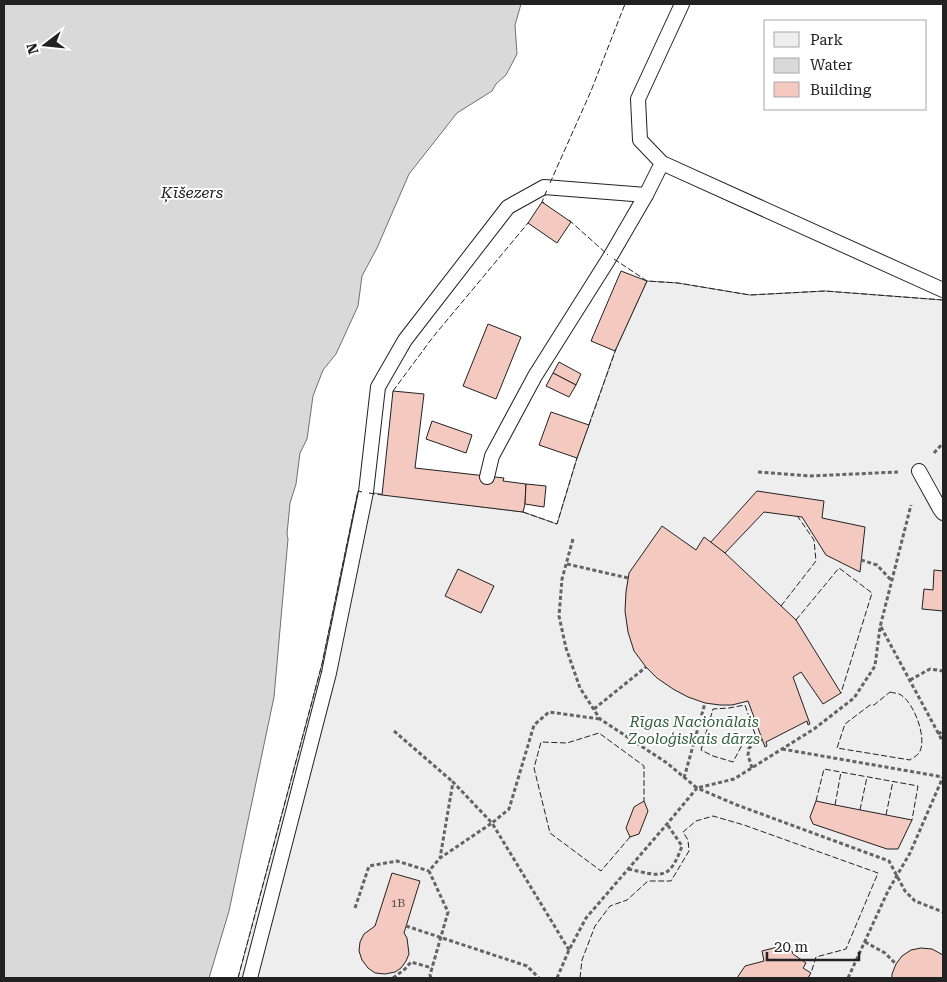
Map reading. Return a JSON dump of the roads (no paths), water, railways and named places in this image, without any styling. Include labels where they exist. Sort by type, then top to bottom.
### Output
[{"type":"lane","points":[[682,4],[638,99],[640,140],[662,163],[943,290]]},
{"type":"lane","points":[[487,477],[492,456],[536,376],[610,257],[662,163]]},
{"type":"lane","points":[[250,978],[329,673],[366,492],[378,387],[405,340],[508,206],[544,187],[646,195]]},
{"type":"lane","points":[[919,471],[943,513]]},
{"type":"water","name":"Ķīšezers","points":[[4,4],[521,4],[515,25],[517,54],[506,75],[496,84],[492,91],[457,113],[409,174],[377,248],[362,276],[358,306],[336,354],[323,370],[313,396],[307,439],[300,453],[296,484],[290,503],[274,697],[229,911],[209,978],[4,978]]},
{"type":"park label","name":"Rīgas Nacionālais Zooloģiskais dārzs","points":[[694,730]]}]
